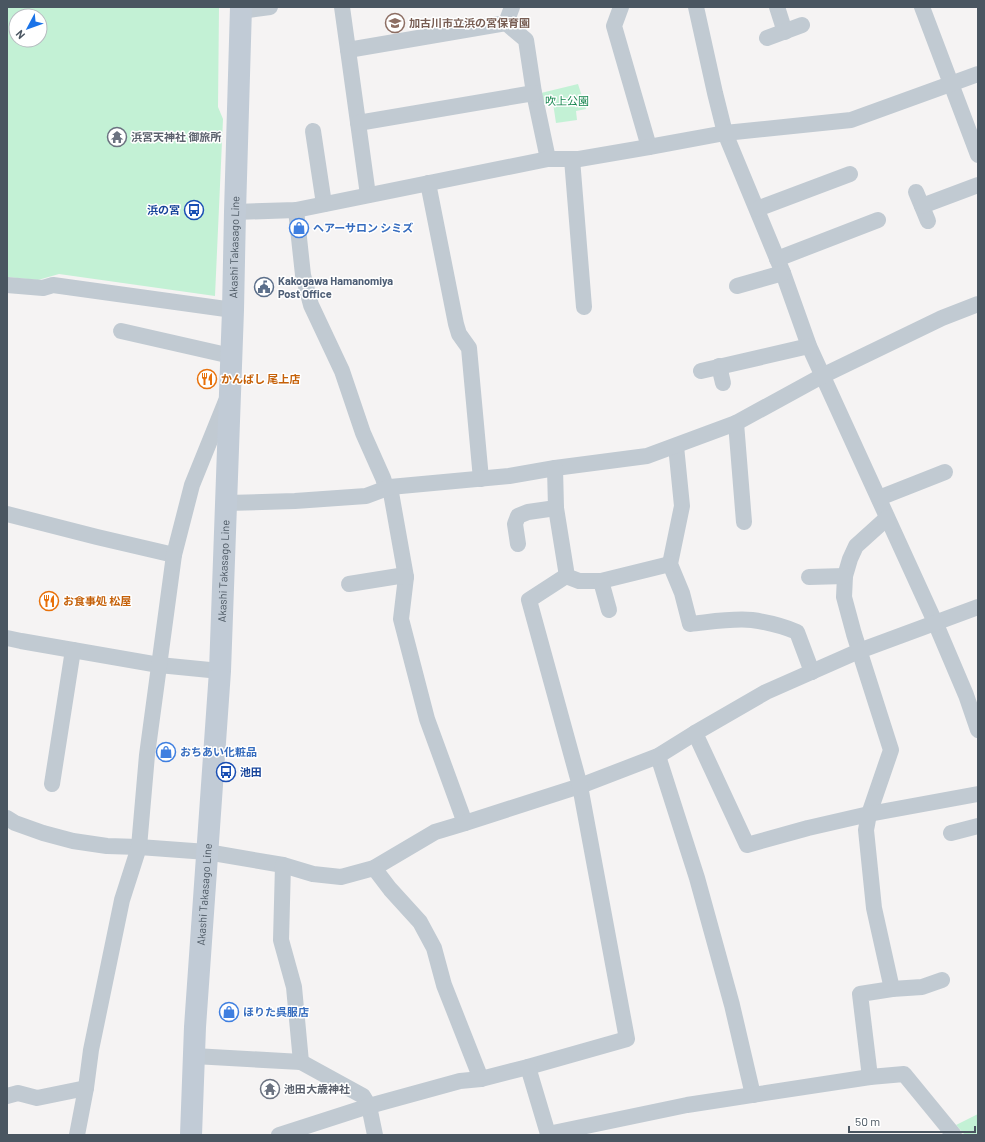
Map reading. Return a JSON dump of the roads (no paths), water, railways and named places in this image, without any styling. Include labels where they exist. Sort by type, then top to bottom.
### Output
[{"type":"main road","name":"Akashi Takasago Line","points":[[191,1135],[194,1056],[220,671],[227,503],[241,9]]},
{"type":"street","points":[[241,9],[270,7]]},
{"type":"street","points":[[342,7],[368,195]]},
{"type":"street","points":[[506,23],[512,7]]},
{"type":"street","points":[[622,7],[614,26],[649,147]]},
{"type":"street","points":[[696,7],[714,93],[781,261],[809,346],[822,376],[883,497],[887,518],[935,622],[972,693],[978,730]]},
{"type":"street","points":[[777,7],[785,32]]},
{"type":"street","points":[[922,7],[978,155]]},
{"type":"street","points":[[348,50],[506,23]]},
{"type":"street","points":[[506,23],[526,40],[534,93],[548,158]]},
{"type":"street","points":[[767,38],[802,25]]},
{"type":"street","points":[[235,212],[296,210],[548,158],[579,159],[731,133],[851,120],[978,74]]},
{"type":"street","points":[[358,122],[534,93]]},
{"type":"street","points":[[313,131],[324,204]]},
{"type":"street","points":[[572,159],[584,307]]},
{"type":"street","points":[[761,208],[850,174]]},
{"type":"street","points":[[428,183],[456,324],[459,334],[469,348],[481,479]]},
{"type":"street","points":[[928,221],[919,199],[978,185]]},
{"type":"street","points":[[296,210],[303,274],[311,305],[342,371],[363,433],[388,487],[406,577],[401,619],[406,643],[427,719],[465,824]]},
{"type":"street","points":[[736,286],[781,261],[878,220]]},
{"type":"street","points":[[7,285],[43,288],[53,285],[233,310]]},
{"type":"street","points":[[227,503],[295,501],[366,496],[388,487],[509,476],[555,468],[648,456],[736,423],[822,376],[942,318],[978,304]]},
{"type":"street","points":[[121,331],[231,356]]},
{"type":"street","points":[[701,371],[809,346]]},
{"type":"street","points":[[719,366],[723,383]]},
{"type":"street","points":[[77,1135],[86,1088],[91,1050],[122,900],[139,847],[147,755],[174,555],[192,485],[230,392]]},
{"type":"street","points":[[736,423],[744,522]]},
{"type":"street","points":[[676,446],[682,506],[670,564],[682,593],[690,624],[751,620],[796,632],[812,672]]},
{"type":"street","points":[[555,468],[556,508],[566,576]]},
{"type":"street","points":[[883,497],[945,472]]},
{"type":"street","points":[[518,544],[516,524],[518,516],[528,512],[556,508]]},
{"type":"street","points":[[7,514],[120,543],[174,555]]},
{"type":"street","points":[[887,518],[856,546],[845,576],[844,597],[859,651],[891,750],[869,814],[866,830],[874,908],[892,989]]},
{"type":"street","points":[[566,576],[579,581],[601,581],[670,564]]},
{"type":"street","points":[[349,584],[399,576],[406,577]]},
{"type":"street","points":[[279,1135],[369,1106],[460,1081],[481,1079],[528,1067],[627,1039],[580,786],[529,600],[566,576]]},
{"type":"street","points":[[809,577],[845,576]]},
{"type":"street","points":[[601,581],[609,610]]},
{"type":"street","points":[[7,818],[15,823],[42,833],[73,841],[107,846],[207,852],[283,865],[313,874],[342,877],[374,868],[435,832],[465,824],[580,786],[658,756],[766,692],[859,651],[978,607]]},
{"type":"street","points":[[7,638],[159,665],[220,671]]},
{"type":"street","points":[[52,784],[73,650]]},
{"type":"street","points":[[695,733],[747,845],[808,828],[869,814],[978,794]]},
{"type":"street","points":[[658,756],[697,878],[732,1005],[754,1095]]},
{"type":"street","points":[[951,833],[978,826]]},
{"type":"street","points":[[283,865],[281,940],[294,987],[301,1062]]},
{"type":"street","points":[[374,868],[390,889],[420,922],[434,948],[444,985],[481,1079]]},
{"type":"street","points":[[870,1077],[860,994],[892,989],[922,987],[942,980]]},
{"type":"street","points":[[194,1056],[301,1062],[364,1096],[369,1106],[375,1135]]},
{"type":"street","points":[[528,1067],[548,1134],[687,1105],[870,1077],[904,1074],[954,1135]]},
{"type":"street","points":[[7,1096],[18,1093],[37,1098],[86,1088]]},
{"type":"place","name":"加古川市立浜の宮保育園","points":[[395,23]]},
{"type":"place","name":"浜宮天神社 御旅所","points":[[117,137]]},
{"type":"place","name":"浜の宮","points":[[194,210]]},
{"type":"place","name":"ヘアーサロン シミズ","points":[[299,228]]},
{"type":"place","name":"Kakogawa Hamanomiya Post Office","points":[[264,287]]},
{"type":"place","name":"かんばし 尾上店","points":[[207,379]]},
{"type":"place","name":"お食事処 松屋","points":[[49,601]]},
{"type":"place","name":"おちあい化粧品","points":[[166,752]]},
{"type":"place","name":"池田","points":[[226,772]]},
{"type":"place","name":"ほりた呉服店","points":[[229,1012]]},
{"type":"place","name":"池田大歳神社","points":[[270,1089]]},
{"type":"park label","name":"吹上公園","points":[[567,101]]}]
